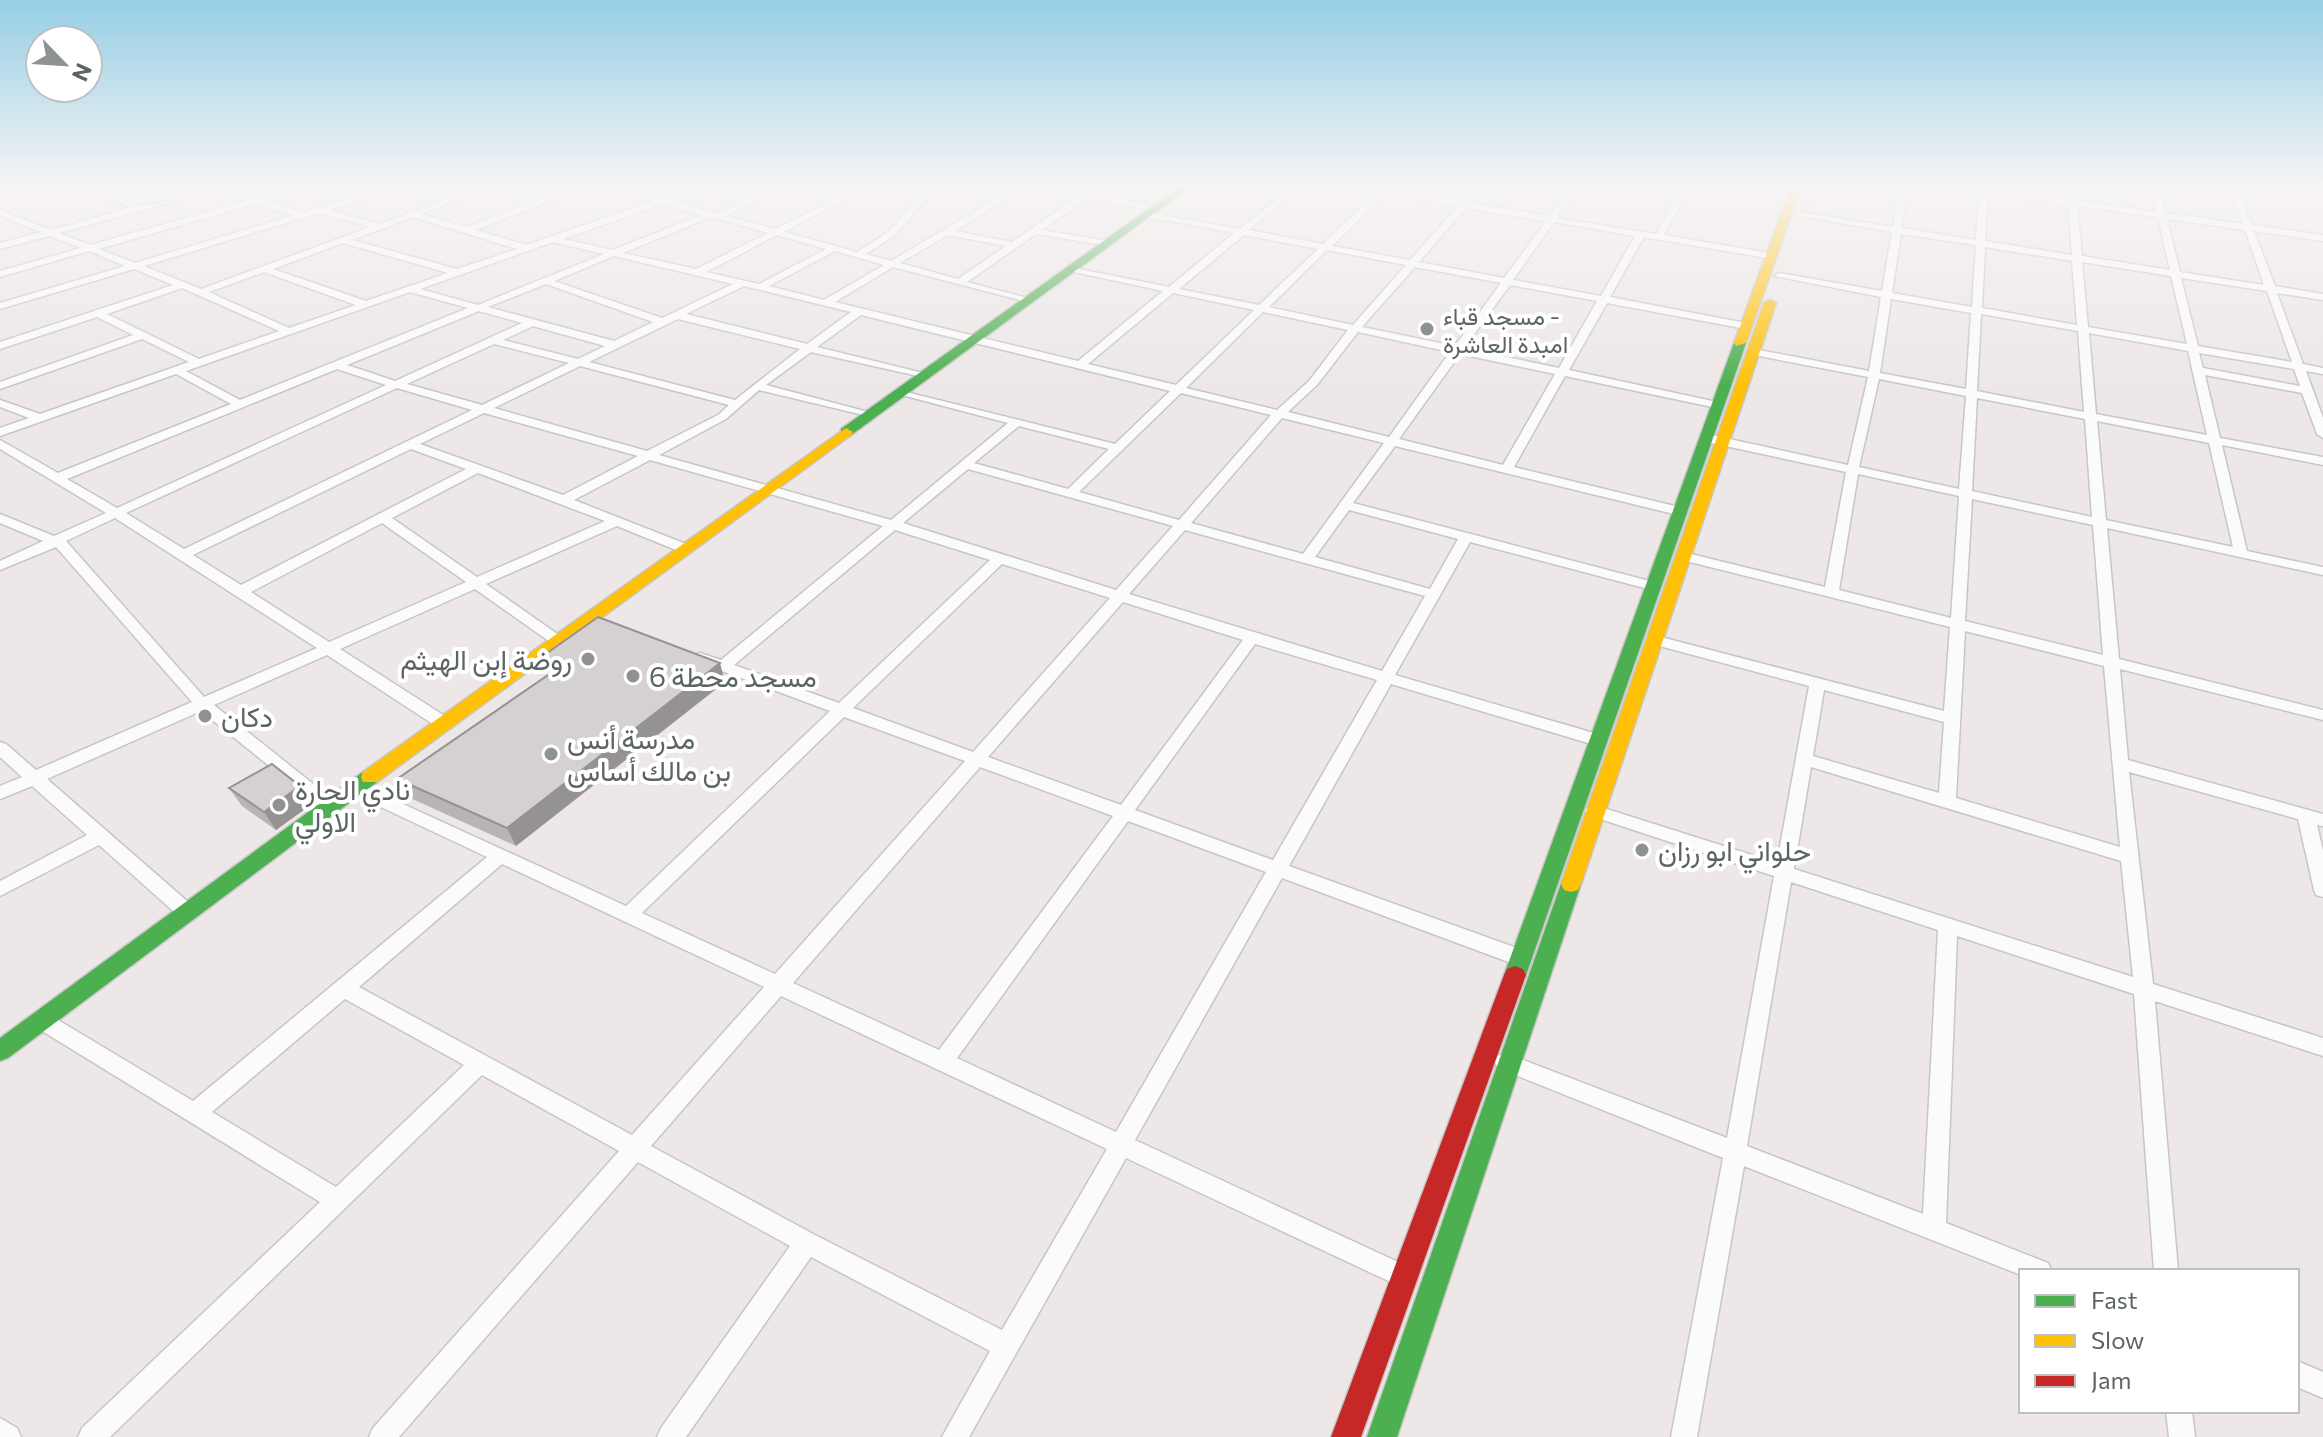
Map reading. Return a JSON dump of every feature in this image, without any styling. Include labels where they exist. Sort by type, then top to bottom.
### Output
[{"type":"main road","points":[[0,1051],[558,641],[596,621],[767,489],[1092,254]]},
{"type":"main road","points":[[1349,1428],[1521,958],[1678,511],[1754,352],[1784,254]]},
{"type":"main road","points":[[1384,1436],[1683,556],[1714,439],[1717,405],[1772,256]]},
{"type":"street","points":[[0,274],[70,254]]},
{"type":"street","points":[[101,254],[201,292],[288,331]]},
{"type":"street","points":[[0,306],[173,254]]},
{"type":"street","points":[[201,292],[304,254]]},
{"type":"street","points":[[393,254],[457,272]]},
{"type":"street","points":[[0,432],[508,254]]},
{"type":"street","points":[[58,478],[613,254]]},
{"type":"street","points":[[621,254],[1678,511]]},
{"type":"street","points":[[698,272],[735,254]]},
{"type":"street","points":[[760,287],[823,254]]},
{"type":"street","points":[[860,254],[1027,301]]},
{"type":"street","points":[[826,303],[912,254]]},
{"type":"street","points":[[960,282],[1000,254]]},
{"type":"street","points":[[1079,366],[1216,254]]},
{"type":"street","points":[[1069,495],[1315,254]]},
{"type":"street","points":[[1358,254],[1746,326]]},
{"type":"street","points":[[382,1437],[1278,415],[1313,383],[1355,329],[1423,254]]},
{"type":"street","points":[[1306,560],[1526,254]]},
{"type":"street","points":[[1506,470],[1629,254]]},
{"type":"street","points":[[1760,254],[1772,256]]},
{"type":"street","points":[[1831,593],[1853,468],[1874,375],[1893,254]]},
{"type":"street","points":[[1947,802],[1968,494],[1979,254]]},
{"type":"street","points":[[2051,254],[2323,297]]},
{"type":"street","points":[[2076,254],[2120,764],[2144,990],[2166,1269]]},
{"type":"street","points":[[2171,254],[2241,553]]},
{"type":"street","points":[[2259,254],[2323,434]]},
{"type":"street","points":[[264,269],[364,304]]},
{"type":"street","points":[[1072,269],[1717,405]]},
{"type":"street","points":[[1779,276],[2323,371]]},
{"type":"street","points":[[546,281],[662,322]]},
{"type":"street","points":[[182,555],[743,283]]},
{"type":"street","points":[[0,346],[182,285]]},
{"type":"street","points":[[409,289],[615,345]]},
{"type":"street","points":[[564,500],[708,426],[806,348],[859,311]]},
{"type":"street","points":[[97,313],[197,362]]},
{"type":"street","points":[[676,315],[923,376]]},
{"type":"street","points":[[0,566],[531,323]]},
{"type":"street","points":[[0,386],[140,336]]},
{"type":"street","points":[[492,340],[738,404]]},
{"type":"street","points":[[1754,352],[2323,461]]},
{"type":"street","points":[[336,365],[648,457],[891,524],[1252,638],[1598,740]]},
{"type":"street","points":[[176,370],[239,404]]},
{"type":"street","points":[[2199,371],[2306,390]]},
{"type":"street","points":[[757,386],[868,415]]},
{"type":"street","points":[[902,392],[1118,448]]},
{"type":"street","points":[[0,403],[39,418]]},
{"type":"street","points":[[723,666],[1018,421]]},
{"type":"street","points":[[1714,439],[2323,571]]},
{"type":"street","points":[[0,444],[241,591],[445,724]]},
{"type":"street","points":[[409,444],[564,500],[686,549]]},
{"type":"street","points":[[966,465],[1433,594]]},
{"type":"street","points":[[241,591],[476,469]]},
{"type":"street","points":[[1345,505],[1652,586]]},
{"type":"street","points":[[382,517],[558,641]]},
{"type":"street","points":[[0,518],[55,540],[201,703],[331,807]]},
{"type":"street","points":[[0,793],[617,521]]},
{"type":"street","points":[[955,1437],[1466,537]]},
{"type":"street","points":[[1683,556],[2323,715]]},
{"type":"street","points":[[627,916],[999,559]]},
{"type":"street","points":[[943,1061],[1252,638]]},
{"type":"street","points":[[1653,640],[1953,719]]},
{"type":"street","points":[[678,650],[1280,867],[1521,958]]},
{"type":"street","points":[[1684,1437],[1737,1152],[1782,871],[1817,683]]},
{"type":"street","points":[[0,748],[188,913]]},
{"type":"street","points":[[1804,759],[2130,857]]},
{"type":"street","points":[[2120,764],[2314,817],[2323,890]]},
{"type":"street","points":[[355,788],[1405,1277]]},
{"type":"street","points":[[1594,811],[2323,1047]]},
{"type":"street","points":[[0,889],[98,837]]},
{"type":"street","points":[[195,1113],[499,857]]},
{"type":"street","points":[[1934,1229],[1948,924]]},
{"type":"street","points":[[343,988],[807,1243],[1005,1345]]},
{"type":"street","points":[[41,1020],[337,1200]]},
{"type":"street","points":[[1486,1055],[2035,1269]]},
{"type":"street","points":[[91,1437],[480,1063]]},
{"type":"street","points":[[675,1435],[807,1243]]},
{"type":"street","points":[[2299,1375],[2323,1385]]},
{"type":"street","points":[[2179,1413],[2182,1437]]},
{"type":"street","points":[[1349,1428],[1384,1436]]},
{"type":"street","points":[[0,1431],[8,1437]]},
{"type":"building","points":[[598,617],[720,663],[507,828],[397,779],[564,664],[543,656]]},
{"type":"building","points":[[272,764],[300,786],[264,812],[229,788]]},
{"type":"traffic: fast","points":[[846,432],[1092,254]]},
{"type":"traffic: fast","points":[[1515,975],[1740,343]]},
{"type":"traffic: fast","points":[[0,1051],[370,777]]},
{"type":"traffic: fast","points":[[1382,1437],[1571,884]]},
{"type":"traffic: slow","points":[[1740,343],[1772,254]]},
{"type":"traffic: slow","points":[[1571,884],[1770,303]]},
{"type":"traffic: slow","points":[[370,777],[846,432]]},
{"type":"traffic: jam","points":[[1346,1437],[1515,975]]},
{"type":"place","name":"مسجد قباء - امبدة العاشرة","points":[[1427,329]]},
{"type":"place","name":"روضة إبن الهيثم","points":[[588,659]]},
{"type":"place","name":"مسجد محطة 6","points":[[633,676]]},
{"type":"place","name":"دكان","points":[[205,716]]},
{"type":"place","name":"مدرسة أنس بن مالك أساس","points":[[551,754]]},
{"type":"place","name":"نادي الحارة الاولي","points":[[279,805]]},
{"type":"place","name":"حلواني ابو رزان","points":[[1642,850]]}]
